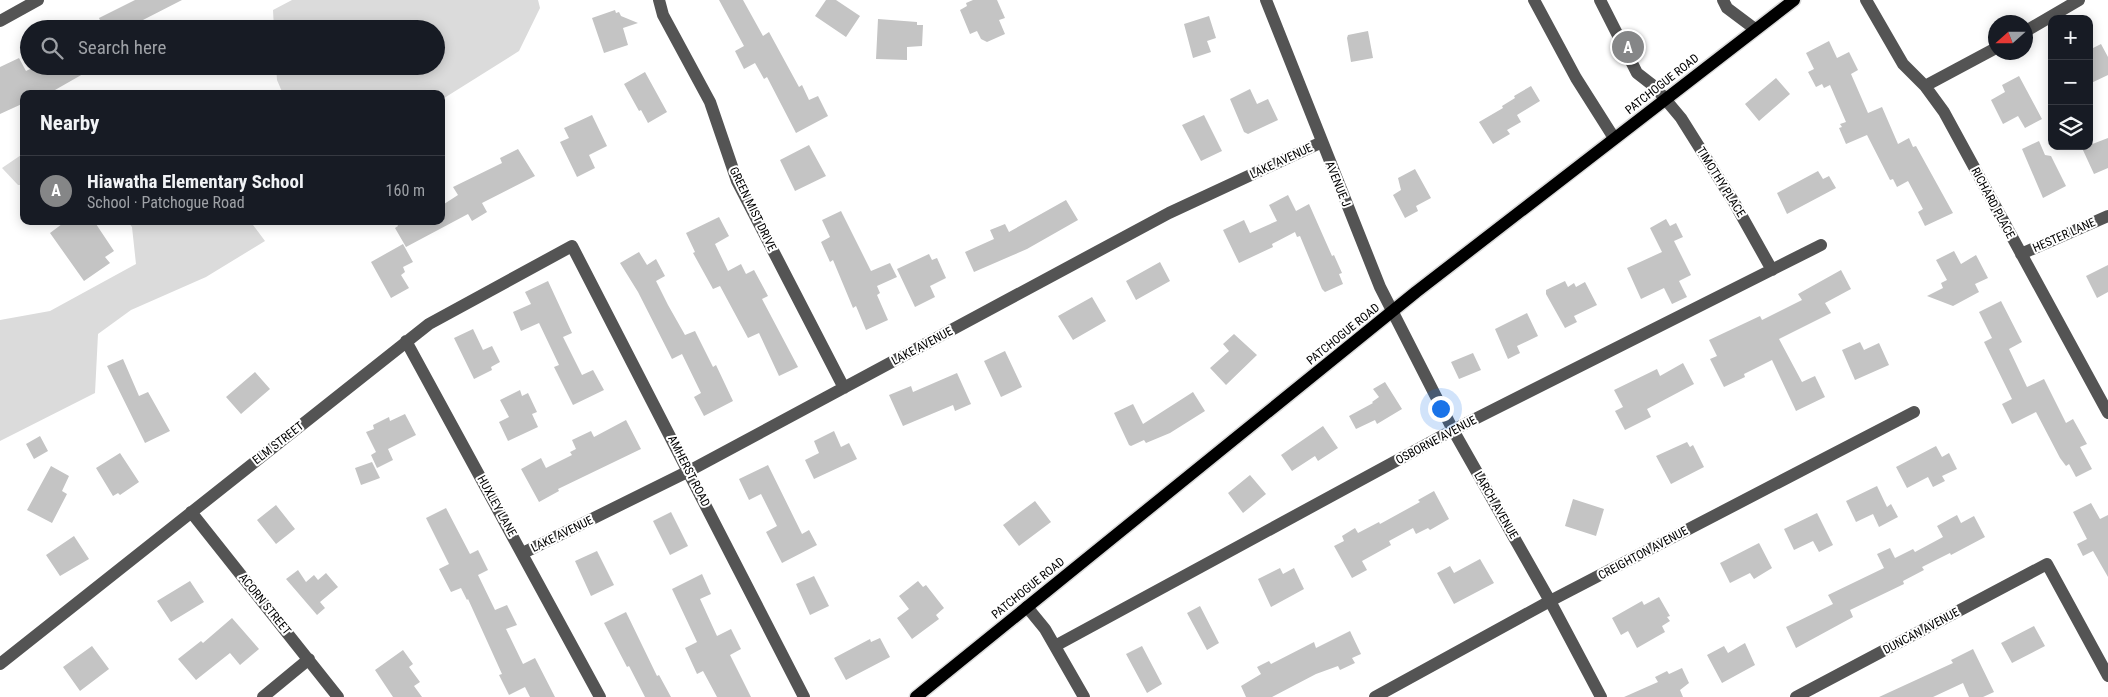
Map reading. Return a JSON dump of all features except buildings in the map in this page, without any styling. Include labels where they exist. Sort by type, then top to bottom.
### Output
[{"type":"main road","name":"PATCHOGUE ROAD","points":[[916,697],[1392,311],[1794,0]]},
{"type":"street","points":[[0,21],[38,0]]},
{"type":"street","name":"GREEN MIST DRIVE","points":[[659,0],[663,15],[710,102],[737,181],[844,388]]},
{"type":"street","name":"AVENUE J","points":[[1266,0],[1376,278],[1392,311]]},
{"type":"street","points":[[1534,0],[1576,78],[1614,138]]},
{"type":"street","name":"TIMOTHY PLACE","points":[[1600,0],[1637,73],[1645,77],[1681,118],[1713,168],[1772,270]]},
{"type":"street","points":[[1723,0],[1727,8],[1755,30]]},
{"type":"street","name":"RICHARD PLACE","points":[[1866,0],[1903,64],[1925,86],[1944,112],[2108,414]]},
{"type":"street","points":[[2033,26],[2079,0]]},
{"type":"street","points":[[1925,86],[1988,52]]},
{"type":"street","name":"LAKE AVENUE","points":[[523,553],[689,471],[1168,214],[1322,142]]},
{"type":"street","name":"HESTER LANE","points":[[2021,254],[2108,216]]},
{"type":"street","name":"OSBORNE AVENUE","points":[[1056,646],[1453,430],[1821,245]]},
{"type":"street","name":"ELM STREET","points":[[0,664],[429,324],[572,246]]},
{"type":"street","name":"AMHERST ROAD","points":[[572,246],[804,697]]},
{"type":"street","name":"LARCH AVENUE","points":[[1392,311],[1453,430],[1550,601],[1600,697]]},
{"type":"street","name":"HUXLEY LANE","points":[[406,341],[600,697]]},
{"type":"street","name":"CREIGHTON AVENUE","points":[[1374,697],[1550,601],[1914,412]]},
{"type":"street","name":"ACORN STREET","points":[[191,512],[338,697]]},
{"type":"street","name":"DUNCAN AVENUE","points":[[1796,697],[2047,564],[2105,663]]},
{"type":"street","points":[[1027,607],[1056,646],[1084,697]]},
{"type":"street","points":[[263,697],[309,659]]},
{"type":"street","points":[[2105,663],[2108,676]]},
{"type":"shaded area","points":[[292,0],[538,0],[540,8],[519,51],[445,97],[445,90],[281,90],[277,75],[445,75],[445,20],[274,20],[273,10]]},
{"type":"shaded area","points":[[20,156],[20,185],[18,185],[2,168]]},
{"type":"shaded area","points":[[130,225],[253,225],[265,241],[206,277],[131,310],[98,334],[95,393],[0,441],[0,320],[50,311],[136,264]]},
{"type":"place","name":"Hiawatha Elementary School","points":[[1628,47]]}]
